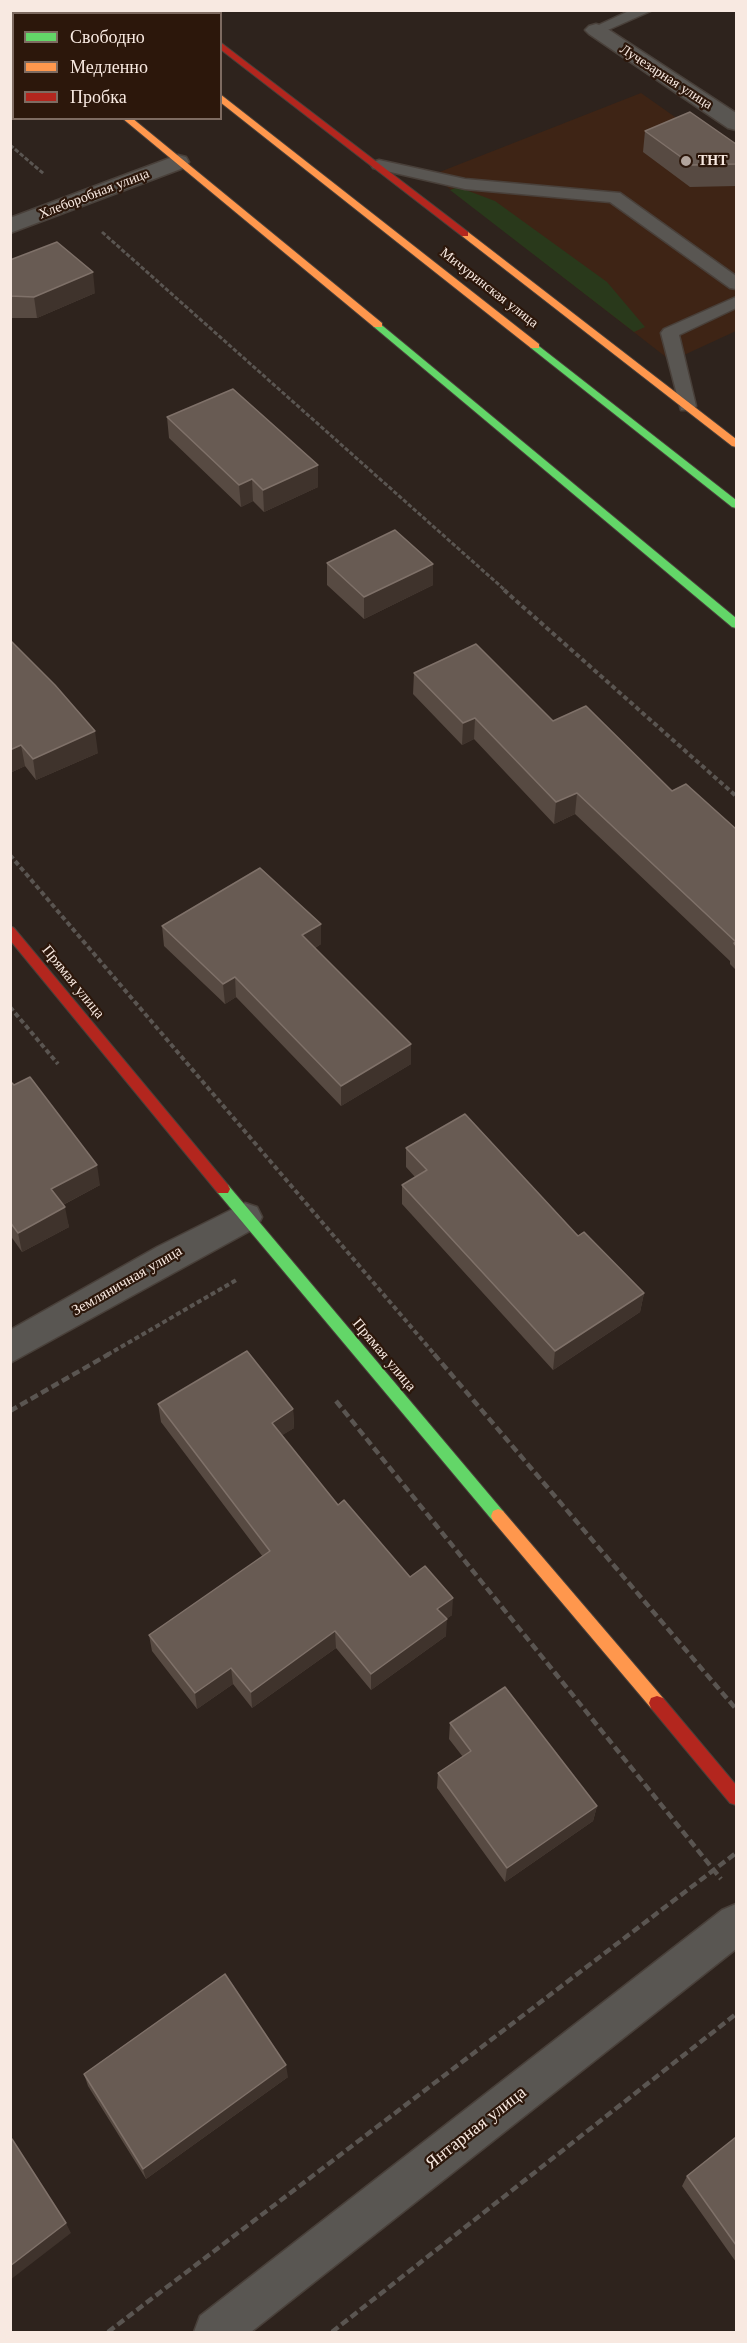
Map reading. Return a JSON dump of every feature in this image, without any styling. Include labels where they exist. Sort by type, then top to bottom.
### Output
[{"type":"street","name":"Лучезарная улица","points":[[596,30],[736,123]]},
{"type":"street","name":"Мичуринская улица","points":[[222,46],[736,444]]},
{"type":"street","name":"Мичуринская улица","points":[[222,99],[736,506]]},
{"type":"street","points":[[128,120],[305,264],[736,624]]},
{"type":"street","name":"Хлеборобная улица","points":[[10,226],[178,162]]},
{"type":"street","name":"Прямая улица","points":[[10,931],[245,1217],[736,1797]]},
{"type":"street","name":"Земляничная улица","points":[[10,1348],[245,1217]]},
{"type":"street","name":"Янтарная улица","points":[[216,2332],[736,1924]]},
{"type":"lane","points":[[596,30],[646,10]]},
{"type":"lane","points":[[379,165],[465,184],[614,197],[736,284]]},
{"type":"lane","points":[[687,406],[670,333],[736,302]]},
{"type":"path","points":[[10,145],[58,186],[70,203],[736,796]]},
{"type":"path","points":[[10,855],[736,1709]]},
{"type":"path","points":[[10,1008],[63,1070]]},
{"type":"path","points":[[10,1411],[327,1227]]},
{"type":"path","points":[[204,1238],[245,1288]]},
{"type":"path","points":[[334,1399],[722,1880]]},
{"type":"path","points":[[108,2332],[736,1853]]},
{"type":"path","points":[[332,2332],[736,2014]]},
{"type":"shaded area","points":[[641,93],[736,160],[736,331],[671,361],[432,175]]},
{"type":"green space","points":[[458,187],[495,201],[607,282],[645,327],[634,332],[450,190]]},
{"type":"building","points":[[690,112],[736,144],[736,164],[692,165],[645,131]]},
{"type":"building","points":[[57,242],[93,272],[34,297],[10,296],[10,260]]},
{"type":"building","points":[[233,389],[318,465],[263,490],[252,479],[239,485],[167,417]]},
{"type":"building","points":[[395,530],[433,564],[364,597],[327,563]]},
{"type":"building","points":[[10,640],[55,685],[95,731],[33,759],[21,745],[10,750]]},
{"type":"building","points":[[476,644],[553,721],[586,706],[672,791],[686,784],[736,829],[736,942],[577,793],[556,802],[475,718],[463,723],[414,673]]},
{"type":"building","points":[[260,868],[321,924],[302,935],[411,1044],[341,1086],[235,977],[223,984],[162,926]]},
{"type":"building","points":[[30,1077],[97,1165],[51,1189],[65,1207],[18,1233],[10,1222],[10,1081],[14,1085]]},
{"type":"building","points":[[465,1114],[578,1236],[584,1232],[644,1293],[555,1351],[402,1185],[427,1170],[406,1148]]},
{"type":"building","points":[[247,1351],[293,1409],[272,1423],[338,1505],[344,1500],[410,1577],[425,1566],[453,1598],[437,1609],[447,1619],[371,1674],[335,1631],[251,1692],[231,1668],[195,1693],[149,1635],[270,1551],[158,1404]]},
{"type":"building","points":[[505,1687],[597,1806],[507,1868],[438,1773],[471,1751],[450,1723]]},
{"type":"building","points":[[225,1974],[286,2065],[143,2169],[84,2074]]},
{"type":"building","points":[[736,2137],[736,2245],[687,2176]]},
{"type":"building","points":[[12,2139],[66,2223],[10,2266],[10,2141]]},
{"type":"traffic: fast","points":[[378,325],[736,624]]},
{"type":"traffic: fast","points":[[535,346],[736,505]]},
{"type":"traffic: fast","points":[[223,1189],[498,1516]]},
{"type":"traffic: slow","points":[[222,99],[535,346]]},
{"type":"traffic: slow","points":[[128,120],[378,325]]},
{"type":"traffic: slow","points":[[465,234],[736,444]]},
{"type":"traffic: slow","points":[[498,1516],[657,1703]]},
{"type":"traffic: jam","points":[[222,46],[465,234]]},
{"type":"traffic: jam","points":[[10,931],[223,1189]]},
{"type":"traffic: jam","points":[[657,1703],[736,1797]]},
{"type":"place","name":"ТНТ","points":[[686,161]]}]
